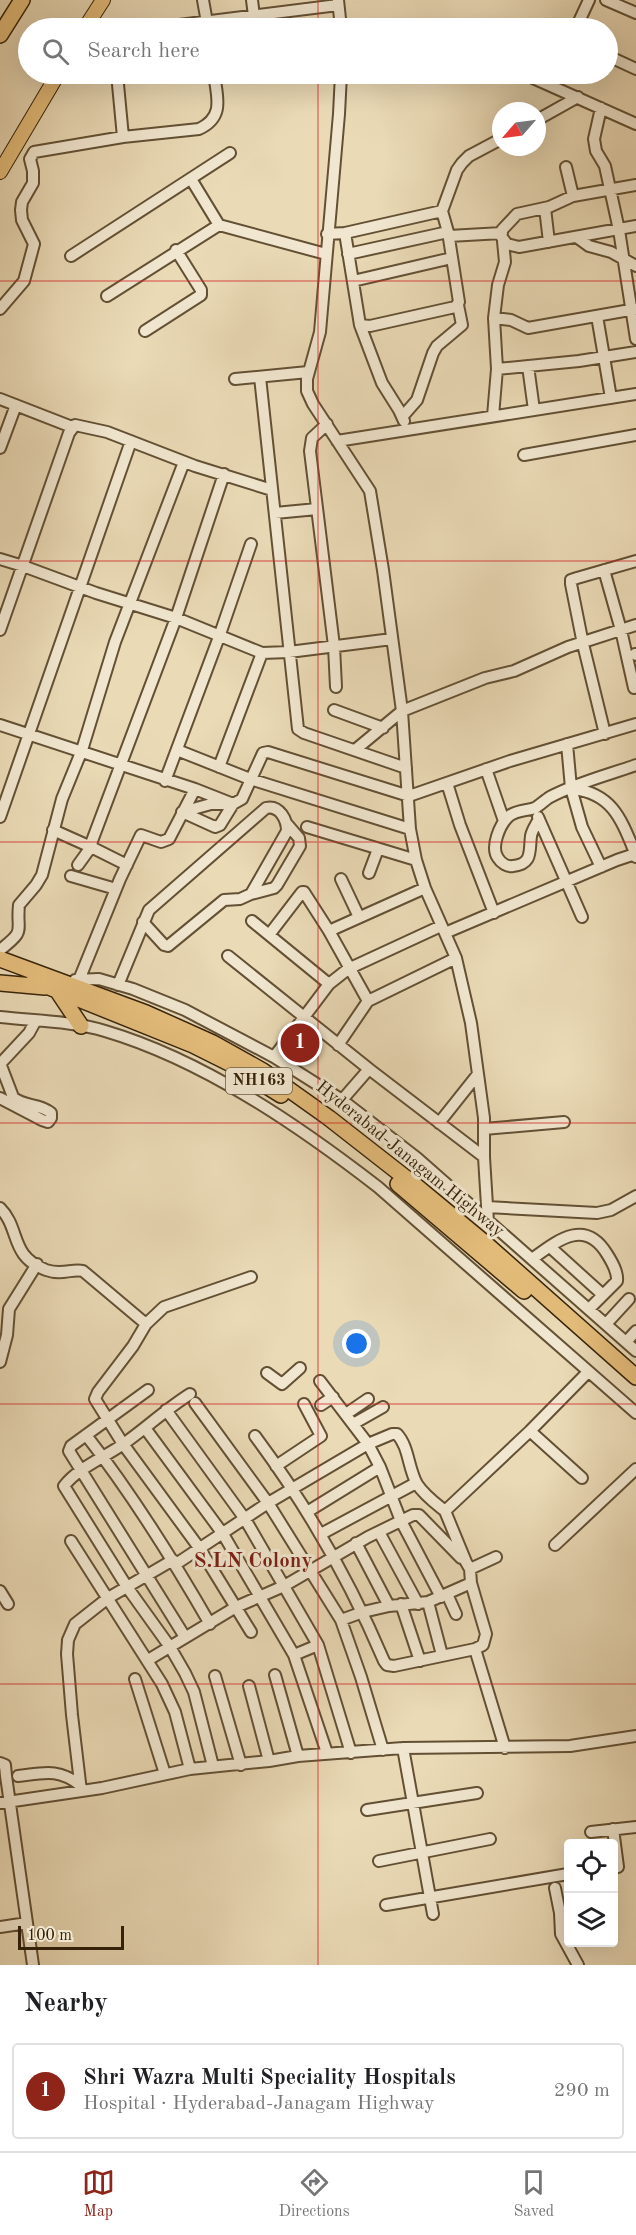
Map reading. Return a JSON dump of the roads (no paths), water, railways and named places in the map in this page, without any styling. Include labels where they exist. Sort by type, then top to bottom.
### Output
[{"type":"highway","points":[[0,35],[22,0]]},
{"type":"highway","name":"Hyderabad-Janagam Highway","points":[[0,958],[57,986],[193,1045],[233,1065],[277,1092],[400,1186],[636,1388]]},
{"type":"highway","name":"Hyderabad-Janagam Highway","points":[[0,969],[57,986],[213,1042],[263,1071],[440,1205],[636,1377]]},
{"type":"highway","points":[[0,983],[57,986],[81,1026]]},
{"type":"main road","points":[[91,18],[103,0]]},
{"type":"main road","points":[[0,172],[52,84]]},
{"type":"street","points":[[203,0],[206,18]]},
{"type":"street","points":[[252,0],[254,16]]},
{"type":"street","points":[[581,18],[589,0]]},
{"type":"street","points":[[606,0],[636,13]]},
{"type":"street","points":[[244,18],[338,2],[340,18]]},
{"type":"street","points":[[618,61],[636,69]]},
{"type":"street","points":[[118,84],[123,137]]},
{"type":"street","points":[[0,309],[24,281],[34,244],[22,220],[21,210],[22,202],[33,183],[31,155],[38,150],[123,137],[199,129],[209,125],[217,111],[215,84]]},
{"type":"street","points":[[340,84],[320,332],[308,372],[307,391],[313,404],[370,491],[402,711],[410,829],[416,860],[425,888],[456,958],[471,1023],[484,1129],[488,1222]]},
{"type":"street","points":[[547,84],[636,124]]},
{"type":"street","points":[[556,110],[559,89]]},
{"type":"street","points":[[546,115],[578,98]]},
{"type":"street","points":[[601,108],[594,139],[596,151],[605,166],[619,230],[634,309],[636,339]]},
{"type":"street","points":[[403,416],[417,400],[437,346],[462,325],[448,234],[442,211],[457,170],[462,163],[469,156],[492,144]]},
{"type":"street","points":[[71,256],[230,153]]},
{"type":"street","points":[[566,166],[573,196]]},
{"type":"street","points":[[191,178],[219,225],[326,254]]},
{"type":"street","points":[[493,416],[497,369],[494,318],[498,285],[505,261],[503,237],[510,219],[517,214],[545,208],[573,196],[636,185]]},
{"type":"street","points":[[545,208],[549,242]]},
{"type":"street","points":[[327,234],[345,233],[442,211]]},
{"type":"street","points":[[107,296],[176,250],[219,225]]},
{"type":"street","points":[[348,254],[448,234],[503,237],[519,247],[636,226]]},
{"type":"street","points":[[345,233],[360,325],[382,383],[403,416],[406,430]]},
{"type":"street","points":[[578,238],[589,246],[611,252],[636,266]]},
{"type":"street","points":[[145,331],[201,295],[201,290],[176,250]]},
{"type":"street","points":[[353,281],[452,258]]},
{"type":"street","points":[[360,325],[370,326],[458,305]]},
{"type":"street","points":[[494,318],[512,320],[528,327],[634,309]]},
{"type":"street","points":[[597,316],[610,398]]},
{"type":"street","points":[[497,369],[636,352]]},
{"type":"street","points":[[528,366],[534,410]]},
{"type":"street","points":[[235,379],[308,372]]},
{"type":"street","points":[[260,377],[298,729],[406,768]]},
{"type":"street","points":[[337,441],[636,394]]},
{"type":"street","points":[[0,399],[72,427]]},
{"type":"street","points":[[0,448],[15,405]]},
{"type":"street","points":[[0,630],[72,427],[78,424],[107,432],[184,462],[272,490]]},
{"type":"street","points":[[327,424],[312,438],[310,451],[334,646],[336,687]]},
{"type":"street","points":[[524,455],[636,435]]},
{"type":"street","points":[[0,817],[131,441]]},
{"type":"street","points":[[0,950],[14,939],[20,930],[19,905],[42,875],[62,799],[82,750],[115,642],[184,462]]},
{"type":"street","points":[[78,865],[91,848],[176,618],[224,474]]},
{"type":"street","points":[[275,513],[317,508]]},
{"type":"street","points":[[165,781],[219,637],[251,543]]},
{"type":"street","points":[[0,559],[131,605],[176,618],[262,653],[290,652],[393,639]]},
{"type":"street","points":[[604,734],[582,644],[571,580],[636,561]]},
{"type":"street","points":[[604,570],[621,630],[634,655],[634,688]]},
{"type":"street","points":[[356,750],[402,711],[485,678],[514,671],[568,647],[636,625]]},
{"type":"street","points":[[219,767],[262,653]]},
{"type":"street","points":[[334,711],[383,729]]},
{"type":"street","points":[[0,725],[82,750],[232,804]]},
{"type":"street","points":[[182,812],[211,804],[232,804],[242,799],[261,754],[268,752],[409,795],[567,744],[635,729]]},
{"type":"street","points":[[567,744],[571,788],[582,827],[601,867]]},
{"type":"street","points":[[177,750],[250,779],[410,829]]},
{"type":"street","points":[[539,819],[531,836],[531,855],[526,861],[511,867],[498,859],[496,852],[498,833],[504,821],[519,811],[535,808],[550,797],[571,788],[636,765]]},
{"type":"street","points":[[486,769],[504,821]]},
{"type":"street","points":[[447,783],[460,825],[494,913]]},
{"type":"street","points":[[274,1057],[329,984],[348,969],[443,930],[494,913],[601,867],[632,855],[636,856],[617,815],[607,801],[594,792],[571,788]]},
{"type":"street","points":[[80,980],[116,889],[141,835],[167,842],[195,789]]},
{"type":"street","points":[[182,812],[215,827],[220,825],[232,804]]},
{"type":"street","points":[[118,985],[143,922],[149,910],[266,808],[277,809],[298,838],[300,846],[277,885],[240,899],[224,900],[168,946],[164,945],[143,922]]},
{"type":"street","points":[[535,808],[582,917]]},
{"type":"street","points":[[251,894],[287,831],[287,824]]},
{"type":"street","points":[[307,827],[416,860]]},
{"type":"street","points":[[53,830],[127,865]]},
{"type":"street","points":[[369,873],[378,849]]},
{"type":"street","points":[[71,876],[116,889]]},
{"type":"street","points":[[340,879],[359,917]]},
{"type":"street","points":[[329,931],[425,888]]},
{"type":"street","points":[[269,935],[302,892],[306,893],[368,1001]]},
{"type":"street","points":[[252,921],[329,984]]},
{"type":"street","points":[[228,956],[338,1045],[484,1157]]},
{"type":"street","points":[[338,1045],[368,1001],[456,958]]},
{"type":"street","points":[[57,986],[80,980],[99,980],[118,985],[185,1010],[274,1057],[342,1100],[417,1158],[636,1351]]},
{"type":"street","points":[[0,1017],[81,1026],[131,1039],[200,1070],[273,1112],[378,1187],[636,1413]]},
{"type":"street","points":[[0,1098],[42,1120],[48,1122],[51,1118],[51,1113],[46,1108],[17,1101],[13,1097],[0,1064],[29,1033],[35,1022]]},
{"type":"street","points":[[342,1100],[369,1069]]},
{"type":"street","points":[[439,1123],[478,1074]]},
{"type":"street","points":[[484,1129],[564,1122]]},
{"type":"street","points":[[487,1207],[597,1213],[611,1210],[636,1196]]},
{"type":"street","points":[[0,1208],[10,1220],[18,1248],[37,1264],[57,1273],[83,1271],[146,1324]]},
{"type":"street","points":[[532,1259],[550,1246],[582,1234],[601,1244],[618,1277],[617,1281],[589,1309]]},
{"type":"street","points":[[550,1246],[603,1295]]},
{"type":"street","points":[[0,1362],[7,1335],[9,1309],[37,1264]]},
{"type":"street","points":[[251,1277],[164,1307],[146,1324],[133,1346],[96,1396],[97,1404],[106,1420],[200,1550],[251,1632]]},
{"type":"street","points":[[606,1324],[629,1299]]},
{"type":"street","points":[[626,1342],[636,1331]]},
{"type":"street","points":[[267,1373],[282,1384],[300,1368]]},
{"type":"street","points":[[445,1511],[530,1431],[588,1372]]},
{"type":"street","points":[[320,1381],[368,1444],[380,1467],[401,1521],[456,1614]]},
{"type":"street","points":[[148,1390],[71,1446],[69,1450],[185,1637]]},
{"type":"street","points":[[321,1405],[333,1397]]},
{"type":"street","points":[[213,1766],[190,1682],[170,1647],[127,1587],[64,1488],[64,1484],[81,1470],[123,1444],[166,1410],[193,1398],[268,1503],[341,1620],[383,1750]]},
{"type":"street","points":[[346,1414],[368,1399]]},
{"type":"street","points":[[276,1466],[321,1436],[304,1404]]},
{"type":"street","points":[[353,1424],[382,1407]]},
{"type":"street","points":[[166,1410],[245,1519],[318,1645],[351,1753]]},
{"type":"street","points":[[145,1428],[223,1534],[294,1655],[327,1754]]},
{"type":"street","points":[[530,1431],[582,1478]]},
{"type":"street","points":[[80,1788],[71,1704],[68,1640],[75,1624],[108,1598],[147,1575],[200,1550],[268,1503],[293,1488],[368,1444],[392,1434],[397,1434],[403,1443],[416,1483],[445,1511],[468,1565],[486,1634],[483,1645],[475,1649],[394,1666],[387,1665],[363,1612],[321,1534],[293,1488],[255,1436]]},
{"type":"street","points":[[86,1435],[174,1562],[210,1623]]},
{"type":"street","points":[[307,1512],[380,1467]]},
{"type":"street","points":[[555,1545],[636,1469]]},
{"type":"street","points":[[321,1534],[416,1483]]},
{"type":"street","points":[[148,1660],[237,1607],[284,1586],[356,1543],[414,1515],[419,1515],[468,1565]]},
{"type":"street","points":[[379,1532],[423,1603],[442,1655]]},
{"type":"street","points":[[71,1541],[148,1660],[175,1712],[190,1769]]},
{"type":"street","points":[[356,1543],[389,1606]]},
{"type":"street","points":[[468,1565],[496,1557]]},
{"type":"street","points":[[341,1620],[389,1606],[423,1603],[471,1583]]},
{"type":"street","points":[[0,1591],[8,1604]]},
{"type":"street","points":[[401,1604],[420,1660]]},
{"type":"street","points":[[294,1655],[318,1645]]},
{"type":"street","points":[[475,1649],[505,1748]]},
{"type":"street","points":[[275,1675],[298,1756]]},
{"type":"street","points":[[215,1676],[241,1765]]},
{"type":"street","points":[[135,1679],[165,1774]]},
{"type":"street","points":[[249,1686],[269,1761]]},
{"type":"street","points":[[5,1802],[190,1769],[241,1765],[298,1756],[403,1748],[570,1746],[636,1736]]},
{"type":"street","points":[[403,1748],[433,1914]]},
{"type":"street","points":[[0,1763],[5,1765],[5,1802],[33,1965]]},
{"type":"street","points":[[18,1776],[56,1772],[70,1777],[80,1788]]},
{"type":"street","points":[[367,1810],[477,1793]]},
{"type":"street","points":[[591,1832],[636,1827]]},
{"type":"street","points":[[613,1829],[614,1839]]},
{"type":"street","points":[[379,1861],[490,1839]]},
{"type":"street","points":[[386,1905],[564,1875]]},
{"type":"street","points":[[555,1888],[564,1878]]},
{"type":"street","points":[[538,1879],[555,1888]]},
{"type":"street","points":[[555,1888],[561,1934],[578,1965]]},
{"type":"street","points":[[0,1927],[27,1923]]},
{"type":"place","name":"Shri Wazra Multi Speciality Hospitals","points":[[300,1043]]},
{"type":"district","name":"S.LN Colony","points":[[253,1561]]}]
